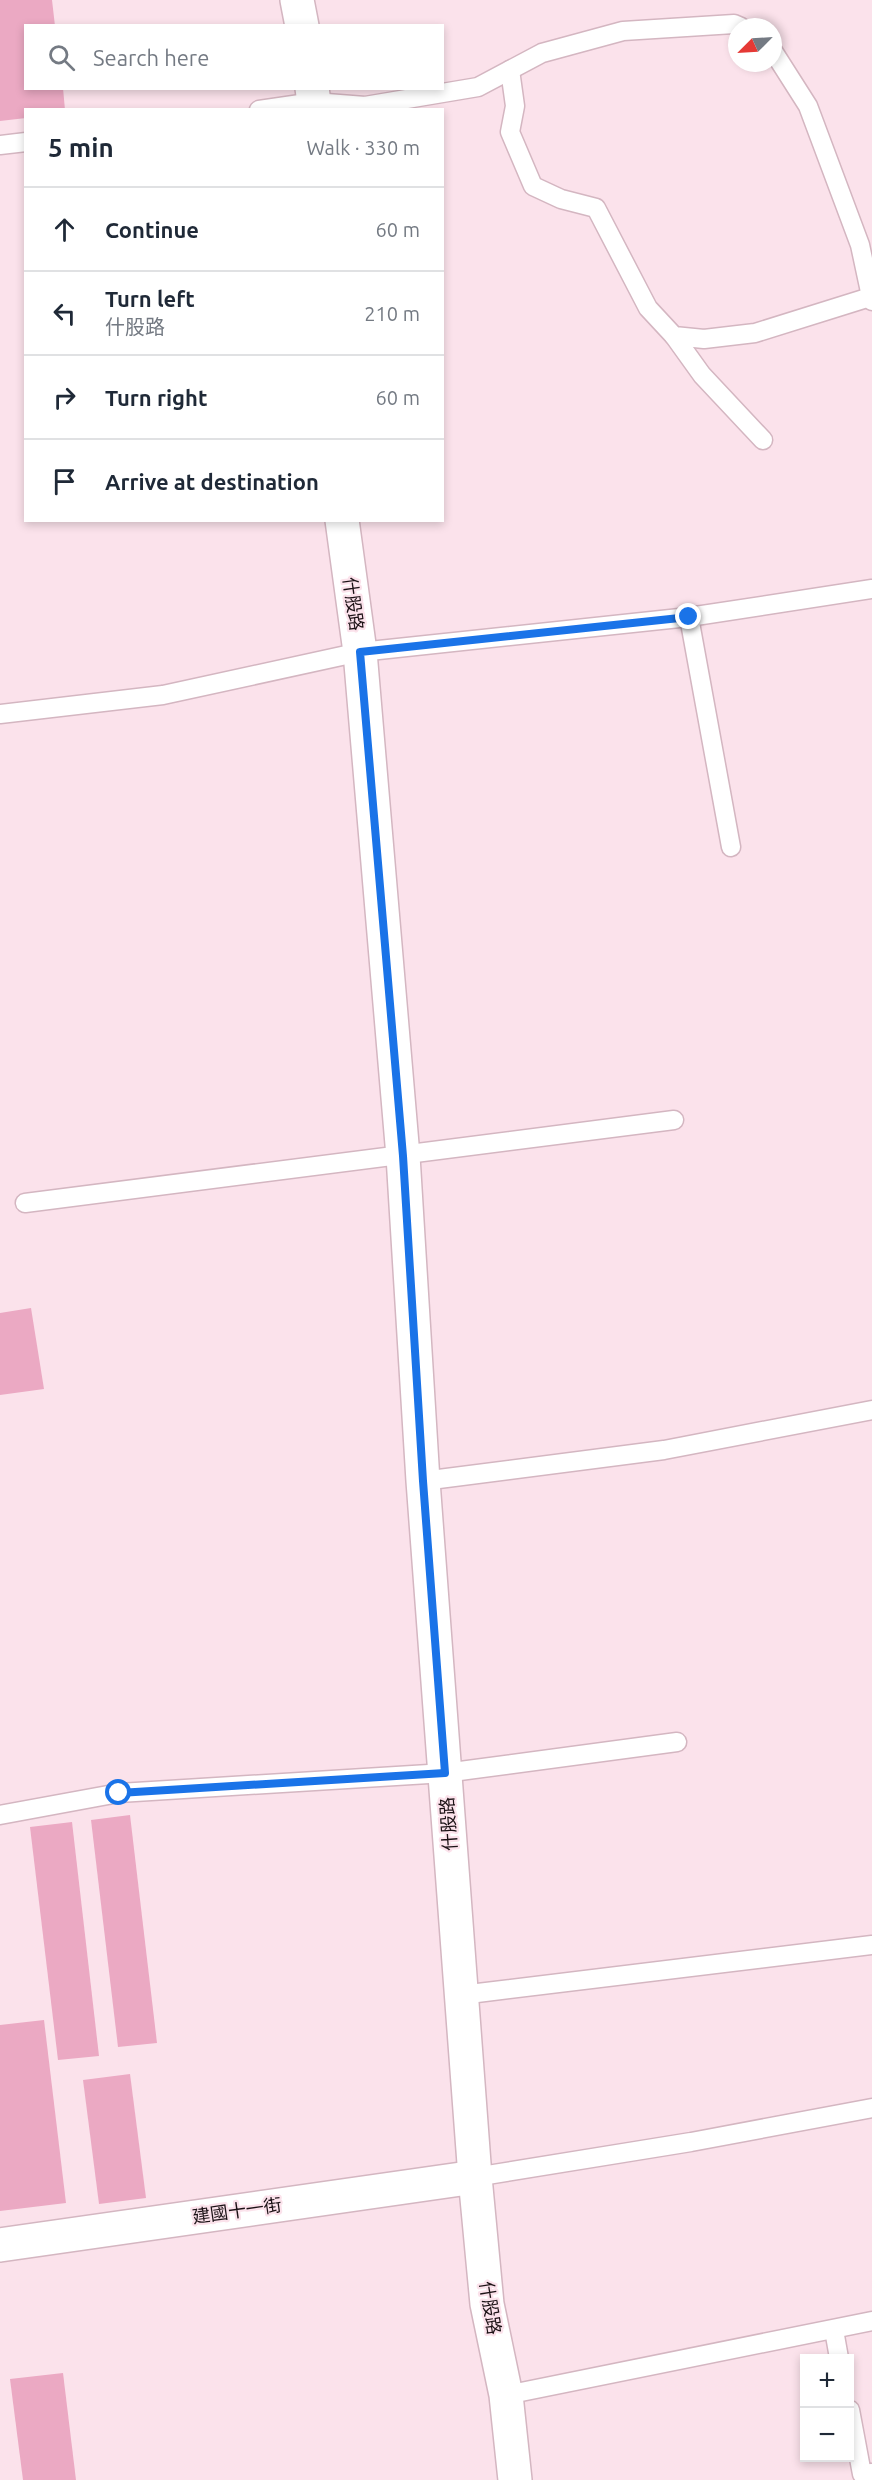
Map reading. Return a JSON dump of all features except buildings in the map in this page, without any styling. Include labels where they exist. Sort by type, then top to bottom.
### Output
[{"type":"street","points":[[297,0],[302,24]]},
{"type":"street","name":"什股路","points":[[342,522],[360,652],[403,1156],[423,1481],[475,2177],[487,2304],[506,2395],[515,2480]]},
{"type":"street","name":"建國十一街","points":[[0,2245],[475,2177]]},
{"type":"lane","points":[[270,108],[314,100],[365,106],[478,87],[542,52],[623,32],[728,24]]},
{"type":"lane","points":[[674,336],[704,339],[755,333],[871,299],[860,245],[808,106],[782,62]]},
{"type":"lane","points":[[510,70],[515,106],[510,132],[533,186],[561,199],[596,208],[648,308],[674,336],[702,375],[763,440]]},
{"type":"lane","points":[[0,145],[24,142]]},
{"type":"lane","points":[[0,714],[163,694],[360,652],[689,617],[872,589]]},
{"type":"lane","points":[[689,617],[731,847]]},
{"type":"lane","points":[[25,1203],[674,1120]]},
{"type":"lane","points":[[423,1481],[664,1450],[872,1410]]},
{"type":"lane","points":[[0,1815],[119,1793],[445,1773],[677,1742]]},
{"type":"lane","points":[[461,1995],[872,1945]]},
{"type":"lane","points":[[475,2177],[691,2142],[872,2108]]},
{"type":"lane","points":[[506,2395],[774,2340],[834,2330],[872,2320]]},
{"type":"lane","points":[[834,2330],[838,2354]]},
{"type":"lane","points":[[854,2435],[862,2474],[872,2472]]},
{"type":"route","points":[[119,1793],[445,1773],[423,1481],[403,1156],[360,652],[689,617]]}]
